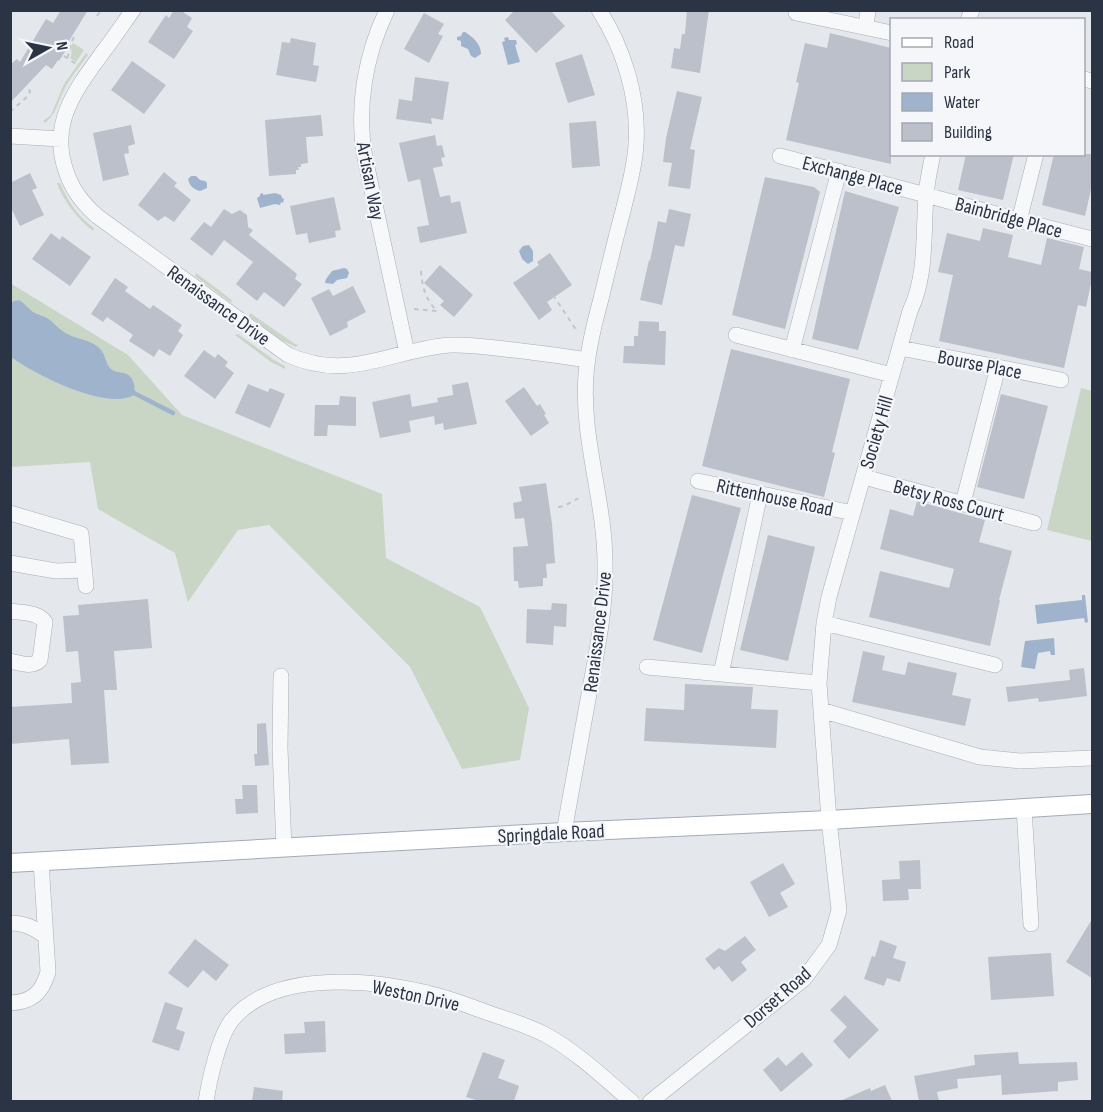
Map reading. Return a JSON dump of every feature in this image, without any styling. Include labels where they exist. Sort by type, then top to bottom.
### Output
[{"type":"main road","name":"Springdale Road","points":[[10,863],[1092,804]]},
{"type":"street","name":"Renaissance Drive","points":[[133,10],[75,93],[64,120],[61,139],[63,164],[76,194],[89,210],[288,355],[308,363],[356,365],[439,347],[469,345],[587,360]]},
{"type":"street","name":"Artisan Way","points":[[387,10],[376,35],[366,73],[362,102],[362,128],[365,158],[407,353]]},
{"type":"street","points":[[866,27],[868,10]]},
{"type":"street","name":"Renaissance Drive","points":[[564,832],[600,637],[605,593],[604,533],[586,427],[587,360],[632,173],[636,143],[636,123],[630,85],[607,13]]},
{"type":"street","points":[[796,13],[890,33]]},
{"type":"street","points":[[10,136],[61,139]]},
{"type":"street","name":"Exchange Place","points":[[780,156],[926,194]]},
{"type":"street","name":"Society Hill","points":[[829,820],[819,683],[824,623],[918,285],[924,249],[926,194],[933,156]]},
{"type":"street","points":[[1019,220],[1035,156]]},
{"type":"street","points":[[792,350],[839,171]]},
{"type":"street","name":"Bainbridge Place","points":[[926,194],[1092,238]]},
{"type":"street","points":[[736,335],[892,375]]},
{"type":"street","name":"Bourse Place","points":[[900,348],[1061,380]]},
{"type":"street","points":[[963,503],[998,367]]},
{"type":"street","name":"Betsy Ross Court","points":[[864,477],[1034,523]]},
{"type":"street","name":"Rittenhouse Road","points":[[698,481],[853,513]]},
{"type":"street","points":[[721,674],[760,494]]},
{"type":"street","points":[[10,513],[81,534],[86,586]]},
{"type":"street","points":[[10,563],[56,571],[84,570]]},
{"type":"street","points":[[10,611],[37,615],[45,622],[40,660],[32,664],[10,661]]},
{"type":"street","points":[[824,623],[995,665]]},
{"type":"street","points":[[647,667],[819,683]]},
{"type":"street","points":[[281,676],[280,748],[284,848]]},
{"type":"street","points":[[821,710],[980,757],[1020,761],[1092,758]]},
{"type":"street","points":[[1024,808],[1031,924]]},
{"type":"street","name":"Dorset Road","points":[[650,1101],[804,979],[829,945],[839,909],[829,820]]},
{"type":"street","points":[[10,1003],[21,1003],[39,992],[48,972],[41,861]]},
{"type":"street","points":[[10,923],[20,923],[34,928],[45,936]]},
{"type":"street","name":"Weston Drive","points":[[206,1101],[220,1043],[231,1021],[248,1006],[266,995],[289,987],[319,982],[402,987],[437,995],[506,1019],[544,1034],[570,1050],[632,1101]]},
{"type":"path","points":[[97,16],[100,10]]},
{"type":"path","points":[[74,37],[70,45],[70,54],[66,57],[76,63]]},
{"type":"path","points":[[10,112],[29,95],[30,91],[27,87]]},
{"type":"path","points":[[414,309],[437,311],[431,305],[423,289],[421,270]]},
{"type":"path","points":[[553,295],[577,331]]},
{"type":"path","points":[[558,507],[581,498]]},
{"type":"green space","points":[[73,43],[84,50],[76,62],[70,58]]},
{"type":"green space","points":[[86,53],[88,55],[69,81],[54,112],[45,123],[43,121],[51,115],[64,84]]},
{"type":"green space","points":[[57,183],[60,183],[78,213],[94,228],[93,231],[63,197]]},
{"type":"green space","points":[[196,273],[233,301],[230,302],[195,276]]},
{"type":"green space","points":[[10,283],[128,355],[182,415],[382,494],[386,558],[480,607],[529,708],[520,760],[462,769],[410,667],[269,525],[238,530],[188,602],[175,553],[98,509],[90,462],[11,467]]},
{"type":"green space","points":[[250,313],[298,345],[296,347],[281,340],[249,316]]},
{"type":"green space","points":[[238,334],[285,366],[285,369],[271,362],[235,335]]},
{"type":"green space","points":[[1081,388],[1092,391],[1092,541],[1047,530]]},
{"type":"water","points":[[463,32],[474,39],[480,47],[481,54],[475,58],[471,56],[468,49],[461,46],[461,41],[457,40]]},
{"type":"water","points":[[508,37],[509,40],[516,40],[515,45],[520,62],[508,65],[502,42]]},
{"type":"water","points":[[191,176],[205,181],[207,188],[200,191],[194,188],[188,179]]},
{"type":"water","points":[[263,193],[263,195],[275,193],[281,195],[284,199],[283,203],[260,208],[257,198]]},
{"type":"water","points":[[529,245],[533,251],[533,261],[528,264],[522,259],[519,251],[523,246]]},
{"type":"water","points":[[344,268],[349,273],[347,278],[337,280],[333,284],[325,283],[332,271]]},
{"type":"water","points":[[19,300],[64,332],[98,347],[112,370],[129,375],[135,394],[123,399],[90,395],[53,381],[11,357],[11,303]]},
{"type":"water","points":[[1082,595],[1085,595],[1088,622],[1085,623],[1084,618],[1037,624],[1035,605],[1082,600]]},
{"type":"water","points":[[1054,638],[1055,655],[1051,655],[1050,651],[1038,653],[1035,669],[1021,667],[1025,641]]},
{"type":"building","points":[[61,10],[88,10],[59,61],[52,69],[46,65],[10,103],[10,65],[17,59],[20,62],[46,19],[53,23]]},
{"type":"building","points":[[174,10],[180,10],[192,18],[187,27],[193,31],[174,59],[148,42],[166,15],[169,18]]},
{"type":"building","points":[[515,10],[550,10],[565,26],[536,53],[505,20]]},
{"type":"building","points":[[687,10],[709,10],[700,73],[671,68],[674,48],[680,49],[682,34],[685,34]]},
{"type":"building","points":[[424,13],[444,24],[438,34],[443,36],[429,63],[404,49]]},
{"type":"building","points":[[830,33],[890,48],[891,164],[786,140],[799,83],[796,82],[805,43],[827,48]]},
{"type":"building","points":[[291,38],[316,43],[313,65],[319,66],[316,82],[276,75],[282,42],[290,43]]},
{"type":"building","points":[[582,54],[595,95],[568,103],[555,63]]},
{"type":"building","points":[[132,61],[166,85],[144,114],[111,90]]},
{"type":"building","points":[[415,77],[449,82],[443,120],[431,118],[432,124],[396,119],[399,99],[412,101]]},
{"type":"building","points":[[677,91],[702,97],[690,149],[695,150],[690,189],[668,186],[672,163],[663,162]]},
{"type":"building","points":[[321,115],[323,136],[306,137],[308,163],[301,164],[296,174],[269,176],[265,120]]},
{"type":"building","points":[[596,121],[600,166],[572,168],[569,123]]},
{"type":"building","points":[[131,125],[135,144],[128,146],[129,153],[124,154],[129,175],[103,181],[93,133]]},
{"type":"building","points":[[435,135],[437,146],[442,145],[445,157],[441,158],[443,166],[433,168],[440,197],[450,195],[451,203],[460,201],[467,233],[420,243],[417,227],[429,225],[420,179],[408,182],[399,143]]},
{"type":"building","points":[[1092,154],[1092,185],[1085,216],[1042,205],[1054,156]]},
{"type":"building","points":[[966,156],[1014,156],[1003,200],[958,190]]},
{"type":"building","points":[[164,172],[177,183],[174,186],[191,200],[174,222],[165,216],[158,221],[138,205]]},
{"type":"building","points":[[30,173],[37,188],[32,190],[44,215],[20,226],[10,206],[10,183]]},
{"type":"building","points":[[765,177],[814,187],[820,192],[785,329],[732,315]]},
{"type":"building","points":[[845,191],[899,207],[858,350],[812,339]]},
{"type":"building","points":[[334,197],[341,230],[335,231],[336,237],[309,243],[307,233],[296,235],[290,206]]},
{"type":"building","points":[[224,209],[232,214],[240,210],[247,215],[248,227],[253,230],[249,235],[297,274],[295,279],[302,284],[284,307],[264,292],[257,301],[236,284],[253,262],[224,240],[212,256],[190,239],[204,222],[211,227]]},
{"type":"building","points":[[669,209],[691,214],[684,247],[675,245],[662,305],[640,300],[658,221],[666,223]]},
{"type":"building","points":[[983,228],[1013,235],[1008,257],[1041,265],[1047,238],[1084,247],[1079,269],[1092,272],[1092,279],[1086,307],[1078,305],[1064,368],[939,341],[953,275],[938,272],[947,233],[980,241]]},
{"type":"building","points":[[51,233],[60,240],[62,236],[91,257],[70,286],[32,259]]},
{"type":"building","points":[[550,253],[572,285],[547,302],[552,310],[539,320],[513,283],[539,265],[537,262]]},
{"type":"building","points":[[440,265],[473,295],[454,317],[440,305],[444,301],[424,283]]},
{"type":"building","points":[[115,278],[128,287],[125,291],[150,309],[153,305],[182,325],[178,331],[183,335],[170,356],[159,349],[154,357],[129,341],[133,335],[107,317],[103,322],[91,314]]},
{"type":"building","points":[[353,286],[366,312],[347,322],[348,327],[330,336],[311,298],[329,289],[333,296]]},
{"type":"building","points":[[639,321],[659,322],[659,331],[666,331],[665,365],[623,363],[624,346],[634,346],[634,336],[638,336]]},
{"type":"building","points":[[731,349],[850,379],[832,452],[835,453],[824,497],[702,466]]},
{"type":"building","points":[[204,350],[215,358],[218,354],[228,362],[225,366],[234,373],[215,399],[184,376]]},
{"type":"building","points":[[468,382],[477,424],[444,430],[443,423],[435,425],[434,416],[409,421],[411,432],[380,438],[372,402],[410,394],[412,407],[438,402],[437,398],[453,395],[452,385]]},
{"type":"building","points":[[248,384],[268,392],[270,388],[285,394],[270,428],[235,413]]},
{"type":"building","points":[[524,387],[537,406],[540,404],[549,423],[531,436],[505,401]]},
{"type":"building","points":[[1001,394],[1048,406],[1024,499],[977,487]]},
{"type":"building","points":[[340,396],[356,397],[356,426],[328,425],[327,436],[314,436],[315,405],[339,405]]},
{"type":"building","points":[[546,483],[555,563],[546,564],[547,578],[543,578],[543,586],[519,588],[518,581],[514,581],[513,547],[528,546],[524,518],[515,519],[513,503],[522,501],[519,487]]},
{"type":"building","points":[[692,495],[741,508],[702,653],[653,640]]},
{"type":"building","points":[[917,501],[985,520],[979,542],[1012,551],[990,646],[869,617],[880,571],[949,588],[954,569],[880,549],[890,509],[913,516]]},
{"type":"building","points":[[768,535],[815,547],[788,661],[740,650]]},
{"type":"building","points":[[148,599],[152,648],[114,651],[117,690],[104,690],[109,763],[71,765],[69,739],[10,744],[10,707],[72,703],[71,683],[81,682],[78,651],[66,652],[63,616],[79,615],[78,605]]},
{"type":"building","points":[[552,603],[567,604],[566,627],[554,626],[553,645],[526,643],[527,609],[551,610]]},
{"type":"building","points":[[863,651],[885,656],[882,670],[905,675],[908,662],[957,673],[952,695],[971,699],[965,726],[852,702]]},
{"type":"building","points":[[1084,668],[1087,696],[1039,702],[1038,698],[1008,702],[1006,687],[1070,680],[1069,670]]},
{"type":"building","points":[[685,684],[753,687],[751,709],[778,710],[776,748],[644,741],[646,708],[684,710]]},
{"type":"building","points":[[266,723],[269,765],[255,766],[257,724]]},
{"type":"building","points":[[242,785],[257,785],[258,813],[236,814],[235,799],[243,799]]},
{"type":"building","points":[[920,860],[921,889],[908,889],[909,900],[883,901],[882,880],[900,879],[899,861]]},
{"type":"building","points":[[783,863],[795,884],[780,893],[788,907],[769,917],[750,882]]},
{"type":"building","points":[[1092,919],[1092,978],[1066,962]]},
{"type":"building","points":[[745,936],[756,950],[741,962],[747,970],[732,982],[719,966],[714,970],[705,959],[719,948],[725,951]]},
{"type":"building","points":[[195,939],[229,965],[216,981],[203,970],[188,988],[168,973]]},
{"type":"building","points":[[880,940],[897,946],[893,958],[906,962],[900,982],[887,978],[884,986],[864,979],[872,956],[875,957]]},
{"type":"building","points":[[1051,953],[1054,996],[991,1000],[988,957]]},
{"type":"building","points":[[845,995],[879,1030],[849,1059],[833,1041],[847,1027],[830,1010]]},
{"type":"building","points":[[165,1002],[183,1008],[176,1029],[185,1032],[179,1051],[152,1042]]},
{"type":"building","points":[[325,1021],[326,1052],[285,1054],[284,1034],[305,1033],[304,1022]]},
{"type":"building","points":[[483,1052],[505,1060],[498,1078],[519,1086],[514,1101],[479,1101],[466,1097]]},
{"type":"building","points":[[802,1052],[813,1065],[781,1092],[763,1070],[778,1057],[786,1066]]},
{"type":"building","points":[[1018,1052],[1019,1064],[1077,1062],[1078,1080],[1058,1082],[1058,1091],[1002,1095],[1001,1075],[957,1079],[958,1088],[937,1092],[939,1101],[919,1101],[914,1076],[975,1065],[974,1055]]},
{"type":"building","points":[[885,1085],[892,1101],[840,1101],[870,1088],[871,1091]]},
{"type":"building","points":[[254,1087],[283,1091],[282,1101],[252,1101]]},
{"type":"waterway","points":[[130,391],[173,413]]}]
